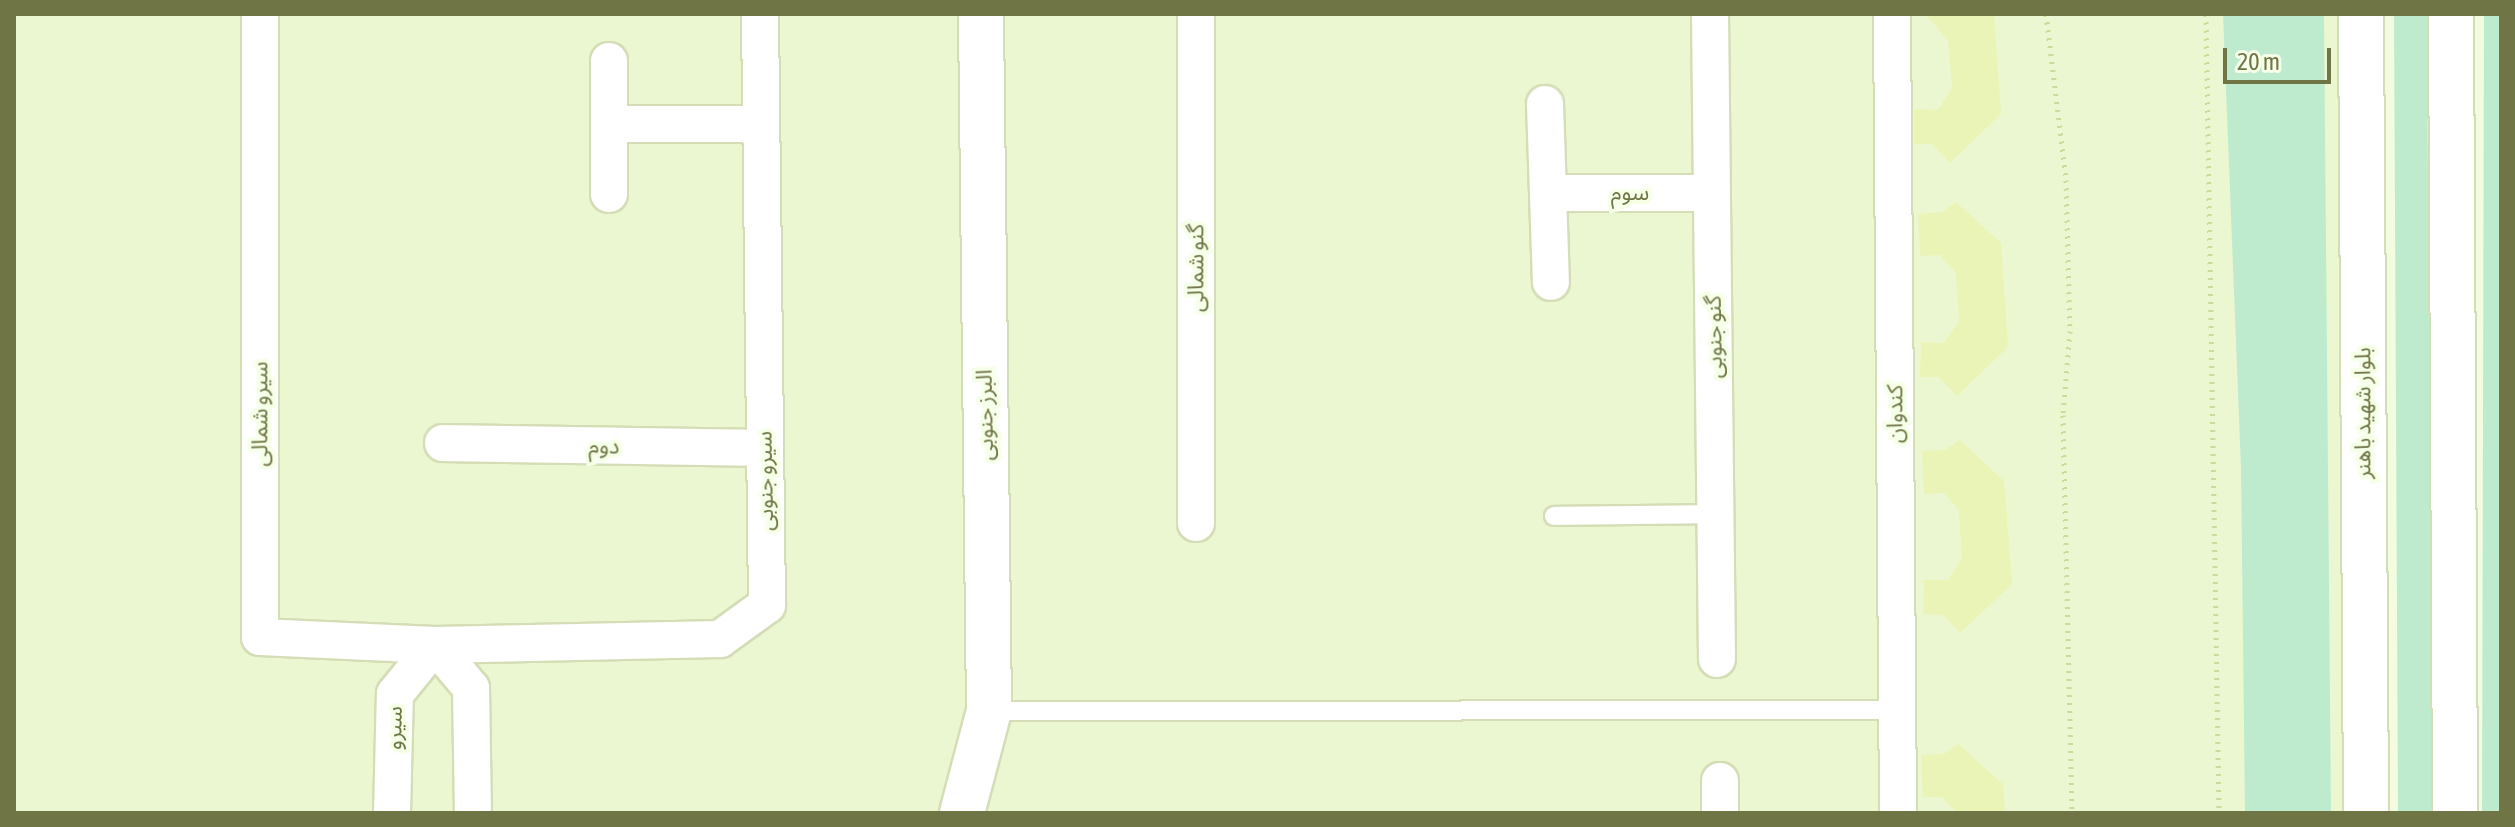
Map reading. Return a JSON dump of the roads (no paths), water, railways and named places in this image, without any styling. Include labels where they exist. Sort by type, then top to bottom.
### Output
[{"type":"main road","name":"البرز جنوبی","points":[[962,813],[989,711],[981,14]]},
{"type":"main road","name":"بلوار شهید باهنر","points":[[2361,14],[2366,813]]},
{"type":"main road","points":[[2451,14],[2455,813]]},
{"type":"street","name":"سیرو شمالی","points":[[260,14],[260,637],[435,645]]},
{"type":"street","name":"سیرو جنوبی","points":[[435,645],[720,639],[767,605],[760,14]]},
{"type":"street","name":"گنو شمالی","points":[[1196,14],[1196,523]]},
{"type":"street","name":"گنو جنوبی","points":[[1710,14],[1717,659]]},
{"type":"street","name":"کندوان","points":[[1892,14],[1898,813]]},
{"type":"street","points":[[609,61],[609,194]]},
{"type":"street","points":[[1545,104],[1551,282]]},
{"type":"street","points":[[609,124],[761,124]]},
{"type":"street","name":"سوم","points":[[1548,193],[1712,193]]},
{"type":"street","name":"دوم","points":[[443,443],[765,448]]},
{"type":"street","name":"سیرو","points":[[392,813],[395,694],[435,645]]},
{"type":"street","points":[[435,645],[471,688],[473,813]]},
{"type":"lane","points":[[1554,516],[1716,514]]},
{"type":"lane","points":[[989,711],[1897,710]]}]
